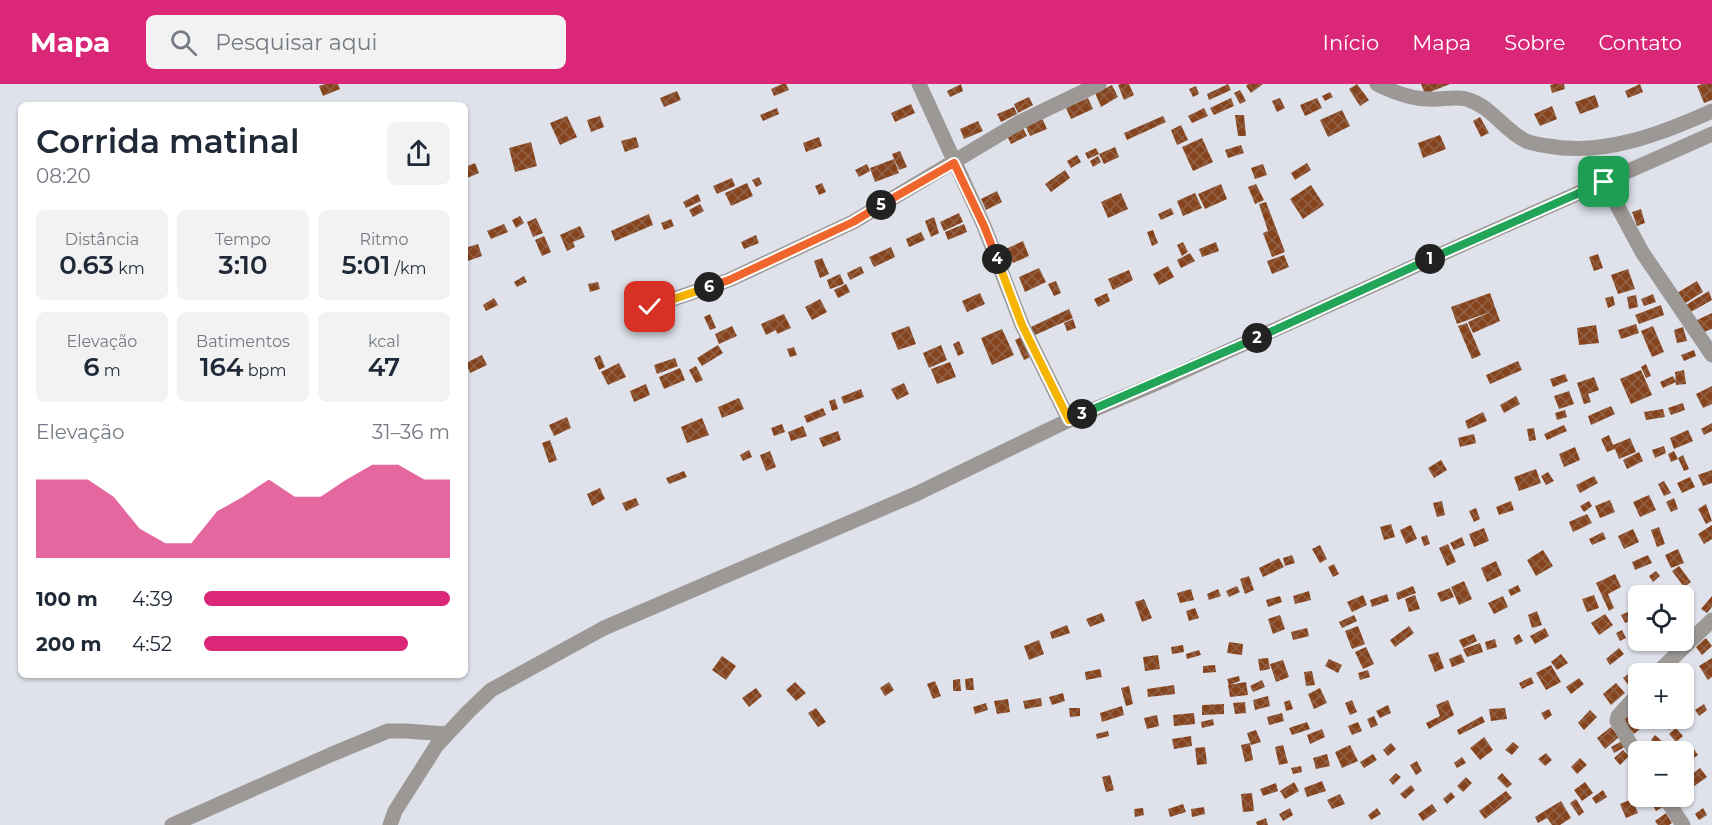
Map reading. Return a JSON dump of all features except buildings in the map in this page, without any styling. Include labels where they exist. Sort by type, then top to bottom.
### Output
[{"type":"street","points":[[919,84],[984,226],[1022,325],[1069,420]]},
{"type":"street","points":[[650,307],[729,280],[853,222],[1020,122],[1099,84]]},
{"type":"street","points":[[1377,84],[1393,92],[1427,99],[1463,98],[1471,100],[1502,121],[1516,136],[1529,142],[1565,149],[1597,147],[1641,139],[1677,127],[1712,111]]},
{"type":"street","points":[[390,825],[395,812],[437,745],[491,690],[604,628],[916,494],[1069,420],[1164,380],[1712,134]]},
{"type":"street","points":[[1604,182],[1642,252],[1712,355]]},
{"type":"street","points":[[1667,663],[1712,620]]},
{"type":"street","points":[[1628,705],[1618,716],[1617,721],[1628,742]]},
{"type":"street","points":[[172,825],[330,754],[388,731],[406,730],[447,734]]},
{"type":"street","points":[[1671,807],[1683,825]]},
{"type":"route","points":[[650,307],[729,280],[853,222],[954,163],[984,226],[1022,325],[1069,420],[1164,380],[1604,182]]}]
